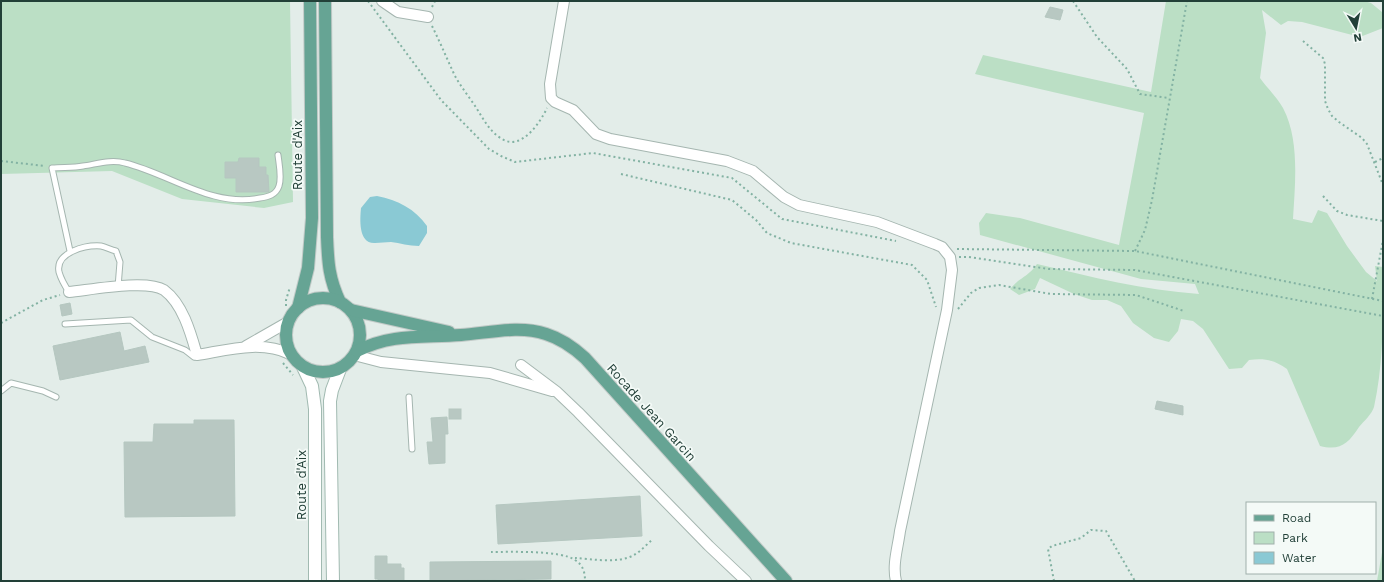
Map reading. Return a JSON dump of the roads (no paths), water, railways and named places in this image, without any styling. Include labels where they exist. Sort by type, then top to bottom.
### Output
[{"type":"main road","name":"Route d'Aix","points":[[298,308],[308,268],[312,218],[310,1]]},
{"type":"main road","points":[[325,1],[327,245],[330,274],[340,302]]},
{"type":"main road","points":[[333,581],[330,401],[334,382],[340,369],[350,361],[356,353],[360,338],[359,325],[350,310],[340,302],[323,298],[305,302],[298,308],[288,322],[285,338],[290,354],[303,367],[321,373],[340,369]]},
{"type":"main road","name":"Rocade Jean Garcin","points":[[350,310],[462,335]]},
{"type":"main road","name":"Rocade Jean Garcin","points":[[356,353],[375,343],[403,337],[462,335],[496,331],[530,331],[563,340],[574,348],[786,581]]},
{"type":"main road","name":"Route d'Aix","points":[[303,367],[312,386],[315,409],[315,581]]},
{"type":"street","points":[[382,1],[398,12],[428,17]]},
{"type":"street","points":[[564,1],[550,84],[551,98],[555,102],[579,114],[596,134],[743,165],[753,171],[791,202],[877,222],[934,244],[949,255],[952,270],[943,327],[900,531],[895,561],[894,574],[896,581]]},
{"type":"street","points":[[69,292],[146,285],[154,286],[163,290],[175,302],[191,336],[197,355],[242,348],[273,347],[290,354]]},
{"type":"street","points":[[242,348],[288,322]]},
{"type":"street","points":[[356,353],[380,362],[490,373],[557,392]]},
{"type":"street","points":[[521,364],[557,392],[709,546],[746,581]]},
{"type":"lane","points":[[70,251],[52,168],[75,167],[104,162],[124,162],[188,188],[223,198],[256,199],[267,197],[275,193],[279,186],[278,155]]},
{"type":"lane","points":[[69,292],[59,274],[59,267],[63,258],[70,251],[100,246],[116,251],[120,262],[118,287]]},
{"type":"lane","points":[[65,324],[132,320],[152,337],[185,350],[194,357]]},
{"type":"lane","points":[[1,391],[11,384],[43,391],[56,397]]},
{"type":"lane","points":[[409,397],[412,449]]},
{"type":"water","points":[[377,196],[392,200],[405,206],[422,220],[427,226],[427,233],[419,246],[391,242],[375,243],[366,240],[361,230],[361,208],[370,197]]}]
